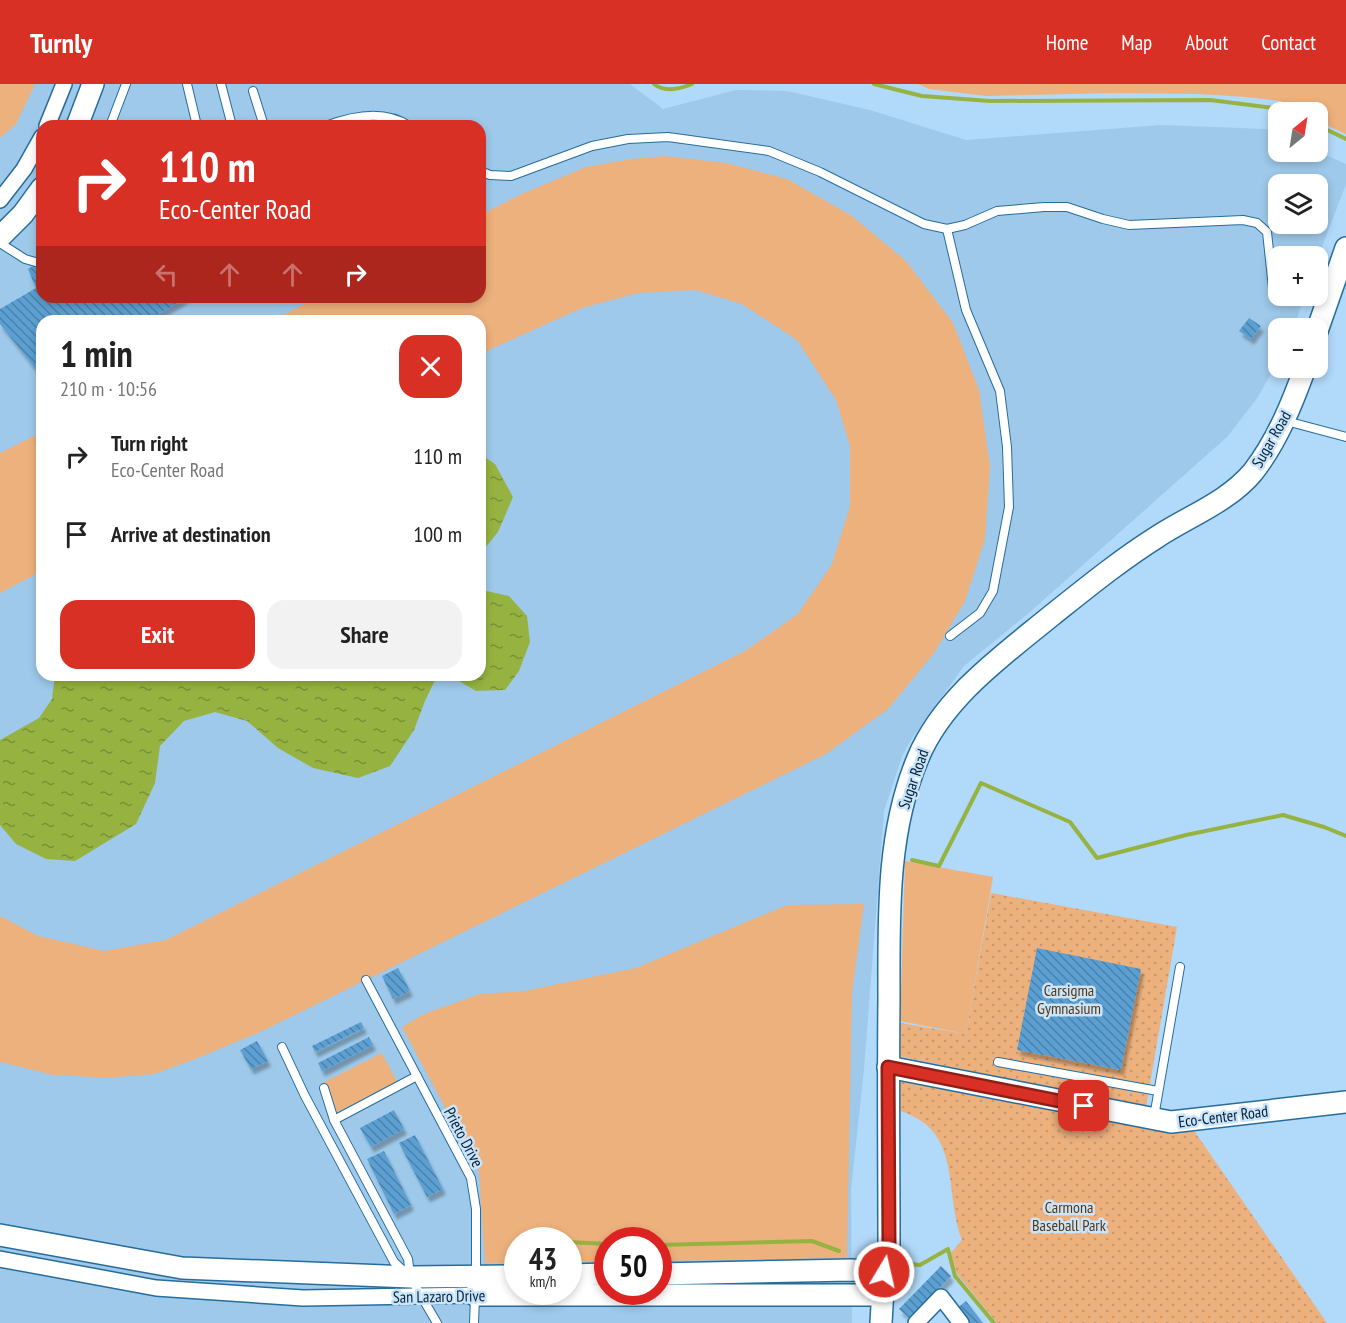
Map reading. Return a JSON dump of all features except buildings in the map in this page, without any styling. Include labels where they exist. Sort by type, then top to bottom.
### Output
[{"type":"street","points":[[49,120],[64,84]]},
{"type":"street","points":[[79,120],[93,84]]},
{"type":"street","points":[[0,200],[24,169],[36,148]]},
{"type":"street","points":[[0,237],[23,214],[36,196]]},
{"type":"street","points":[[1322,318],[1346,248]]},
{"type":"street","name":"Sugar Road","points":[[880,1323],[884,1272],[889,1248],[889,886],[900,816],[912,775],[928,738],[967,688],[1008,651],[1119,562],[1160,535],[1223,500],[1252,473],[1284,420],[1301,378]]},
{"type":"street","name":"Eco-Center Road","points":[[888,1067],[1171,1122],[1346,1101]]},
{"type":"street","name":"San Lazaro Drive","points":[[0,1235],[182,1268],[410,1277],[476,1286],[882,1295]]},
{"type":"street","name":"San Lazaro Drive","points":[[0,1259],[156,1288],[303,1298],[421,1296],[504,1279]]},
{"type":"street","points":[[672,1274],[851,1270],[884,1272]]},
{"type":"street","points":[[916,1323],[941,1297],[961,1323]]},
{"type":"lane","points":[[112,120],[126,84]]},
{"type":"lane","points":[[188,84],[196,120]]},
{"type":"lane","points":[[221,84],[230,120]]},
{"type":"lane","points":[[253,92],[262,120]]},
{"type":"lane","points":[[342,120],[372,115],[397,120]]},
{"type":"lane","points":[[486,173],[511,176],[592,146],[628,139],[668,137],[768,151],[820,172],[924,224],[947,229],[965,225],[997,211],[1067,207],[1129,225],[1243,220],[1257,223],[1267,232],[1268,246]]},
{"type":"lane","points":[[947,229],[966,310],[1000,391],[1007,447],[1010,507],[993,591],[980,613],[950,636]]},
{"type":"lane","points":[[0,243],[25,259],[36,262]]},
{"type":"lane","points":[[1284,420],[1346,437]]},
{"type":"lane","points":[[1153,1119],[1180,967]]},
{"type":"lane","name":"Prieto Drive","points":[[366,980],[471,1178],[476,1209],[474,1323]]},
{"type":"lane","points":[[282,1047],[305,1096],[394,1262],[410,1277],[437,1323]]},
{"type":"lane","points":[[998,1062],[1158,1091]]},
{"type":"lane","points":[[334,1120],[417,1076]]},
{"type":"lane","points":[[324,1088],[334,1120],[408,1259],[410,1277]]},
{"type":"shaded area","points":[[0,84],[630,84],[663,109],[736,90],[787,91],[870,110],[966,140],[1161,125],[1266,129],[1268,130],[1268,162],[1328,162],[1328,156],[1346,164],[1346,184],[1328,231],[1328,174],[1268,174],[1268,234],[1327,234],[1322,246],[1268,246],[1268,306],[1301,306],[1297,318],[1268,318],[1269,378],[1258,397],[1227,437],[1030,612],[964,666],[903,754],[884,811],[864,1069],[851,1190],[852,1323],[0,1323]]},
{"type":"green space","points":[[0,84],[35,84],[16,124],[0,138]]},
{"type":"green space","points":[[918,84],[1346,84],[1346,134],[1328,126],[1328,102],[1283,102],[1199,94],[986,96],[929,89]]},
{"type":"green space","points":[[665,156],[726,163],[787,179],[852,216],[906,261],[953,323],[979,390],[990,467],[985,539],[965,601],[934,653],[888,709],[826,754],[258,1033],[154,1074],[107,1078],[53,1075],[0,1062],[0,916],[38,936],[104,951],[166,940],[745,651],[798,614],[832,564],[850,506],[850,446],[836,400],[797,340],[742,304],[695,290],[638,293],[582,308],[486,351],[486,315],[283,315],[307,303],[486,303],[486,212],[586,167]]},
{"type":"green space","points":[[36,435],[36,574],[0,593],[0,453]]},
{"type":"green space","points":[[905,861],[993,877],[966,1034],[900,1021]]},
{"type":"green space","name":"Carsigma Gymnasium","points":[[991,893],[1177,927],[1146,1107],[898,1056],[900,1023],[966,1034]]},
{"type":"green space","points":[[864,904],[852,992],[847,1258],[672,1261],[672,1227],[594,1227],[594,1262],[582,1262],[582,1227],[504,1227],[504,1263],[485,1263],[479,1171],[402,1027],[424,1014],[480,994],[524,991],[636,968],[787,905]]},
{"type":"green space","points":[[382,1053],[397,1082],[337,1112],[322,1083]]},
{"type":"green space","name":"Carmona Baseball Park","points":[[897,1078],[1190,1125],[1327,1323],[997,1323],[957,1274],[951,1253],[962,1240],[948,1163],[933,1131],[918,1119],[897,1110]]},
{"type":"water","points":[[486,458],[495,464],[513,497],[498,532],[486,547]]},
{"type":"water","points":[[486,591],[509,596],[527,616],[530,642],[519,671],[505,690],[476,691],[459,681],[486,681]]},
{"type":"water","points":[[54,681],[435,681],[414,730],[390,766],[358,778],[313,768],[278,748],[247,721],[215,712],[184,721],[160,746],[155,783],[136,824],[75,861],[46,859],[16,844],[0,825],[0,740],[39,718],[52,699]]},
{"type":"waterway","points":[[654,84],[668,89],[678,89],[692,84]]},
{"type":"waterway","points":[[874,84],[922,96],[990,101],[1210,100],[1268,107]]},
{"type":"waterway","points":[[1328,130],[1346,139]]},
{"type":"waterway","points":[[912,860],[939,866],[981,783],[1070,822],[1097,858],[1186,835],[1283,815],[1346,836]]},
{"type":"waterway","points":[[672,1245],[812,1241],[839,1251]]},
{"type":"waterway","points":[[582,1243],[594,1243]]},
{"type":"waterway","points":[[902,1263],[920,1265],[948,1249],[955,1276],[994,1323]]},
{"type":"route","points":[[884,1272],[889,1248],[888,1067],[1084,1106]]}]
